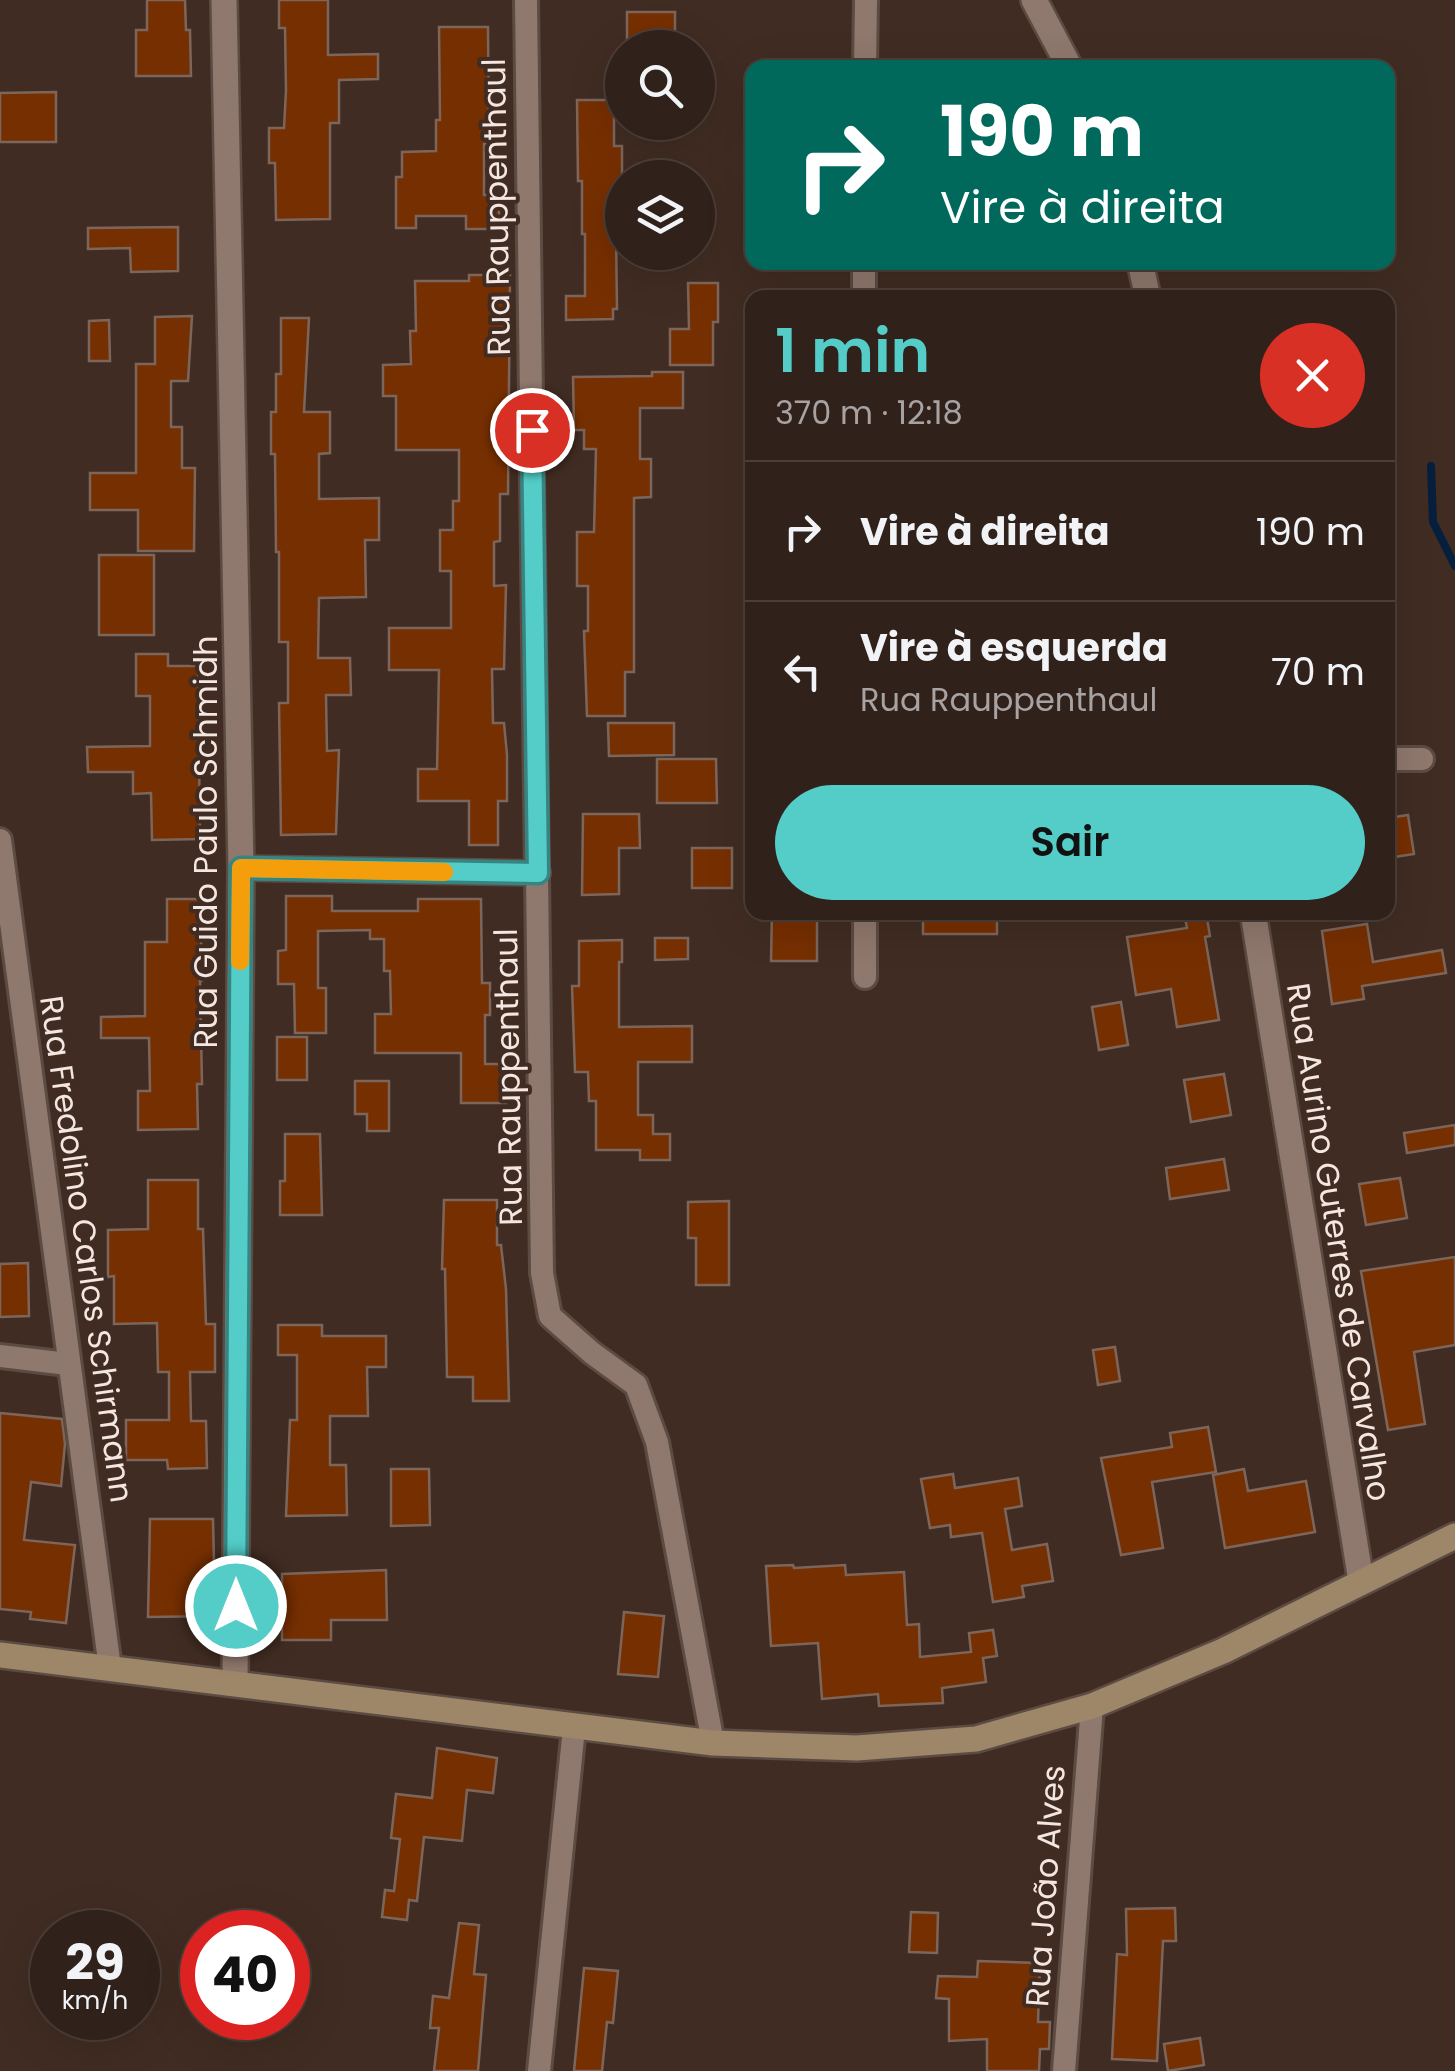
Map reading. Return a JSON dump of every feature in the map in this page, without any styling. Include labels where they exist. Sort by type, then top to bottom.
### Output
[{"type":"main road","points":[[0,1655],[714,1743],[857,1748],[976,1739],[1092,1706],[1223,1651],[1455,1536]]},
{"type":"street","name":"Rua Guido Paulo Schmidh","points":[[224,0],[241,868],[235,1683]]},
{"type":"street","name":"Rua Rauppenthaul","points":[[526,0],[542,1274],[550,1316],[636,1385],[657,1442],[714,1743]]},
{"type":"street","points":[[865,60],[866,0]]},
{"type":"street","points":[[1034,0],[1066,60]]},
{"type":"street","points":[[1395,760],[1422,759]]},
{"type":"street","name":"Rua Fredolino Carlos Schirmann","points":[[0,840],[110,1668]]},
{"type":"street","points":[[241,868],[538,873]]},
{"type":"street","points":[[865,920],[865,977]]},
{"type":"street","name":"Rua Aurino Guterres de Carvalho","points":[[1254,920],[1361,1582]]},
{"type":"street","points":[[0,1356],[68,1364]]},
{"type":"street","name":"Rua João Alves","points":[[1064,2071],[1092,1706]]},
{"type":"street","points":[[539,2071],[574,1728]]},
{"type":"building","points":[[147,0],[185,0],[191,76],[136,76],[136,30],[147,30]]},
{"type":"building","points":[[279,0],[328,0],[328,55],[378,54],[378,79],[339,80],[339,123],[330,123],[330,219],[276,220],[275,163],[269,163],[269,128],[284,128],[285,28],[279,28]]},
{"type":"building","points":[[627,12],[675,12],[675,30],[627,30]]},
{"type":"building","points":[[439,27],[488,27],[489,144],[484,144],[484,195],[499,195],[499,229],[466,229],[466,216],[416,216],[416,228],[396,228],[396,177],[402,177],[402,152],[436,151],[436,120],[440,120]]},
{"type":"building","points":[[56,92],[56,142],[0,142],[0,93]]},
{"type":"building","points":[[577,100],[605,100],[605,140],[622,146],[622,160],[605,160],[605,270],[616,270],[617,309],[613,309],[613,319],[566,320],[566,296],[585,296],[582,181],[578,181]]},
{"type":"building","points":[[178,227],[178,271],[131,272],[130,248],[88,249],[88,228]]},
{"type":"building","points":[[469,275],[510,275],[508,494],[500,494],[500,541],[494,542],[494,586],[506,585],[504,669],[492,669],[493,723],[504,723],[507,755],[507,801],[498,801],[498,845],[469,845],[469,801],[418,801],[418,769],[437,769],[439,670],[389,670],[389,628],[451,628],[451,571],[440,571],[440,530],[453,530],[453,501],[459,501],[459,450],[396,450],[396,396],[383,396],[383,365],[411,364],[410,331],[416,331],[415,281],[469,281]]},
{"type":"building","points":[[688,283],[718,283],[713,365],[670,365],[670,329],[689,329]]},
{"type":"building","points":[[192,316],[188,381],[171,381],[171,427],[182,427],[182,468],[195,468],[194,551],[138,551],[138,510],[90,510],[90,473],[136,473],[136,364],[155,364],[155,317]]},
{"type":"building","points":[[281,318],[309,318],[304,412],[330,412],[330,453],[319,454],[319,499],[379,498],[379,540],[365,540],[366,597],[319,598],[318,658],[350,658],[351,695],[326,695],[327,751],[339,750],[336,834],[281,835],[279,703],[288,703],[288,642],[279,642],[279,552],[271,412],[276,412],[276,374],[281,374]]},
{"type":"building","points":[[109,320],[110,361],[89,361],[89,321]]},
{"type":"building","points":[[652,372],[683,372],[683,408],[640,408],[640,459],[651,459],[651,497],[634,498],[634,672],[625,672],[625,716],[587,716],[584,631],[588,631],[588,586],[577,586],[577,532],[594,532],[596,449],[584,449],[584,430],[574,430],[573,377],[652,376]]},
{"type":"building","points":[[99,555],[154,555],[154,635],[99,635]]},
{"type":"building","points":[[136,654],[168,654],[168,666],[198,666],[200,839],[152,840],[151,793],[133,794],[133,772],[88,772],[87,747],[150,746],[150,696],[136,696]]},
{"type":"building","points":[[608,723],[674,723],[674,755],[609,756]]},
{"type":"building","points":[[657,759],[716,759],[717,803],[657,803]]},
{"type":"building","points":[[583,814],[639,814],[640,848],[619,848],[619,894],[582,895]]},
{"type":"building","points":[[1408,815],[1414,854],[1395,857],[1395,817]]},
{"type":"building","points":[[692,848],[732,848],[732,888],[692,888]]},
{"type":"building","points":[[286,896],[332,896],[332,911],[418,911],[418,899],[481,899],[482,983],[490,983],[490,1015],[485,1015],[485,1064],[506,1064],[506,1103],[461,1103],[461,1053],[375,1053],[375,1014],[391,1014],[390,971],[384,971],[384,939],[370,939],[370,930],[318,931],[318,988],[326,988],[326,1033],[295,1033],[294,984],[278,984],[278,951],[286,950]]},
{"type":"building","points":[[167,899],[199,899],[203,980],[198,1129],[138,1130],[138,1091],[150,1091],[149,1038],[101,1038],[101,1017],[145,1016],[145,942],[167,942]]},
{"type":"building","points":[[772,920],[817,920],[817,961],[771,961]]},
{"type":"building","points":[[923,920],[997,920],[997,934],[923,934]]},
{"type":"building","points":[[1186,920],[1207,920],[1210,936],[1205,937],[1219,1020],[1177,1027],[1171,989],[1136,995],[1127,937],[1187,928]]},
{"type":"building","points":[[1367,924],[1373,962],[1442,950],[1446,973],[1362,986],[1364,999],[1332,1004],[1322,931]]},
{"type":"building","points":[[655,938],[688,938],[688,959],[655,960]]},
{"type":"building","points":[[622,940],[619,1027],[692,1026],[692,1062],[638,1062],[638,1115],[653,1115],[653,1134],[670,1134],[670,1160],[640,1160],[640,1150],[596,1150],[596,1101],[589,1101],[588,1072],[575,1072],[572,986],[579,986],[579,941]]},
{"type":"building","points":[[1121,1002],[1128,1045],[1099,1050],[1092,1007]]},
{"type":"building","points":[[277,1037],[307,1037],[307,1080],[277,1080]]},
{"type":"building","points":[[1224,1074],[1231,1115],[1191,1122],[1184,1080]]},
{"type":"building","points":[[355,1081],[389,1081],[389,1131],[367,1131],[367,1114],[355,1114]]},
{"type":"building","points":[[1455,1125],[1455,1145],[1407,1153],[1404,1133]]},
{"type":"building","points":[[285,1134],[320,1134],[322,1215],[280,1215]]},
{"type":"building","points":[[1224,1159],[1229,1190],[1170,1199],[1166,1168]]},
{"type":"building","points":[[1400,1178],[1407,1218],[1366,1225],[1359,1184]]},
{"type":"building","points":[[148,1180],[198,1180],[206,1324],[215,1324],[215,1372],[190,1372],[191,1421],[206,1421],[207,1468],[168,1469],[167,1460],[126,1460],[126,1420],[169,1420],[169,1372],[158,1372],[157,1323],[114,1324],[114,1276],[108,1277],[108,1230],[148,1229]]},
{"type":"building","points":[[444,1200],[497,1200],[497,1245],[501,1245],[506,1289],[509,1401],[473,1401],[473,1377],[447,1377],[442,1269]]},
{"type":"building","points":[[729,1201],[729,1285],[696,1285],[696,1238],[688,1238],[688,1202]]},
{"type":"building","points":[[1455,1257],[1455,1345],[1414,1352],[1425,1424],[1388,1430],[1361,1271]]},
{"type":"building","points":[[28,1263],[29,1316],[0,1317],[0,1264]]},
{"type":"building","points":[[278,1325],[322,1325],[322,1336],[386,1336],[386,1367],[367,1367],[368,1416],[330,1416],[330,1465],[346,1465],[347,1515],[286,1516],[290,1420],[297,1420],[297,1355],[278,1355]]},
{"type":"building","points":[[1115,1347],[1120,1381],[1098,1385],[1093,1350]]},
{"type":"building","points":[[0,1413],[62,1419],[65,1444],[61,1486],[31,1482],[24,1540],[75,1545],[66,1623],[30,1619],[31,1612],[0,1609]]},
{"type":"building","points":[[1208,1427],[1216,1472],[1152,1482],[1163,1548],[1121,1555],[1101,1458],[1172,1447],[1170,1433]]},
{"type":"building","points":[[391,1469],[429,1469],[430,1525],[391,1526]]},
{"type":"building","points":[[1244,1469],[1248,1491],[1306,1481],[1315,1532],[1225,1548],[1213,1475]]},
{"type":"building","points":[[953,1474],[955,1488],[1018,1478],[1022,1506],[1005,1509],[1012,1550],[1047,1544],[1053,1581],[1022,1586],[1024,1597],[993,1602],[982,1533],[951,1537],[950,1525],[930,1528],[921,1479]]},
{"type":"building","points":[[150,1519],[213,1519],[214,1563],[220,1563],[219,1616],[148,1617]]},
{"type":"building","points":[[845,1565],[846,1575],[904,1572],[907,1625],[919,1624],[920,1657],[971,1652],[969,1633],[993,1630],[997,1656],[983,1658],[986,1682],[942,1688],[943,1703],[879,1706],[878,1694],[822,1699],[818,1643],[771,1646],[766,1566]]},
{"type":"building","points":[[386,1570],[387,1620],[331,1620],[331,1640],[282,1640],[282,1574]]},
{"type":"building","points":[[624,1612],[664,1616],[658,1677],[618,1674]]},
{"type":"building","points":[[437,1748],[497,1758],[493,1793],[467,1790],[462,1841],[424,1837],[417,1901],[409,1900],[407,1920],[382,1917],[385,1890],[394,1891],[400,1839],[391,1838],[396,1794],[432,1798]]},
{"type":"building","points":[[1175,1908],[1176,1941],[1163,1941],[1157,2061],[1112,2059],[1117,1954],[1127,1955],[1126,1909]]},
{"type":"building","points":[[911,1912],[938,1913],[937,1953],[909,1952]]},
{"type":"building","points":[[459,1923],[479,1925],[474,1974],[486,1975],[478,2071],[434,2071],[439,2028],[430,2028],[433,1996],[449,1998]]},
{"type":"building","points":[[978,1961],[1040,1963],[1038,2022],[1050,2022],[1049,2049],[1040,2049],[1039,2071],[987,2071],[987,2039],[949,2041],[949,1999],[936,1998],[938,1976],[977,1977]]},
{"type":"building","points":[[584,1968],[618,1971],[613,2023],[607,2022],[602,2071],[574,2071]]},
{"type":"building","points":[[1200,2038],[1204,2065],[1168,2071],[1164,2044]]},
{"type":"waterway","points":[[1431,466],[1433,522],[1455,566]]},
{"type":"slow traffic","points":[[240,961],[241,868],[444,872]]},
{"type":"route","points":[[236,1606],[241,868],[538,873],[532,430]]}]
